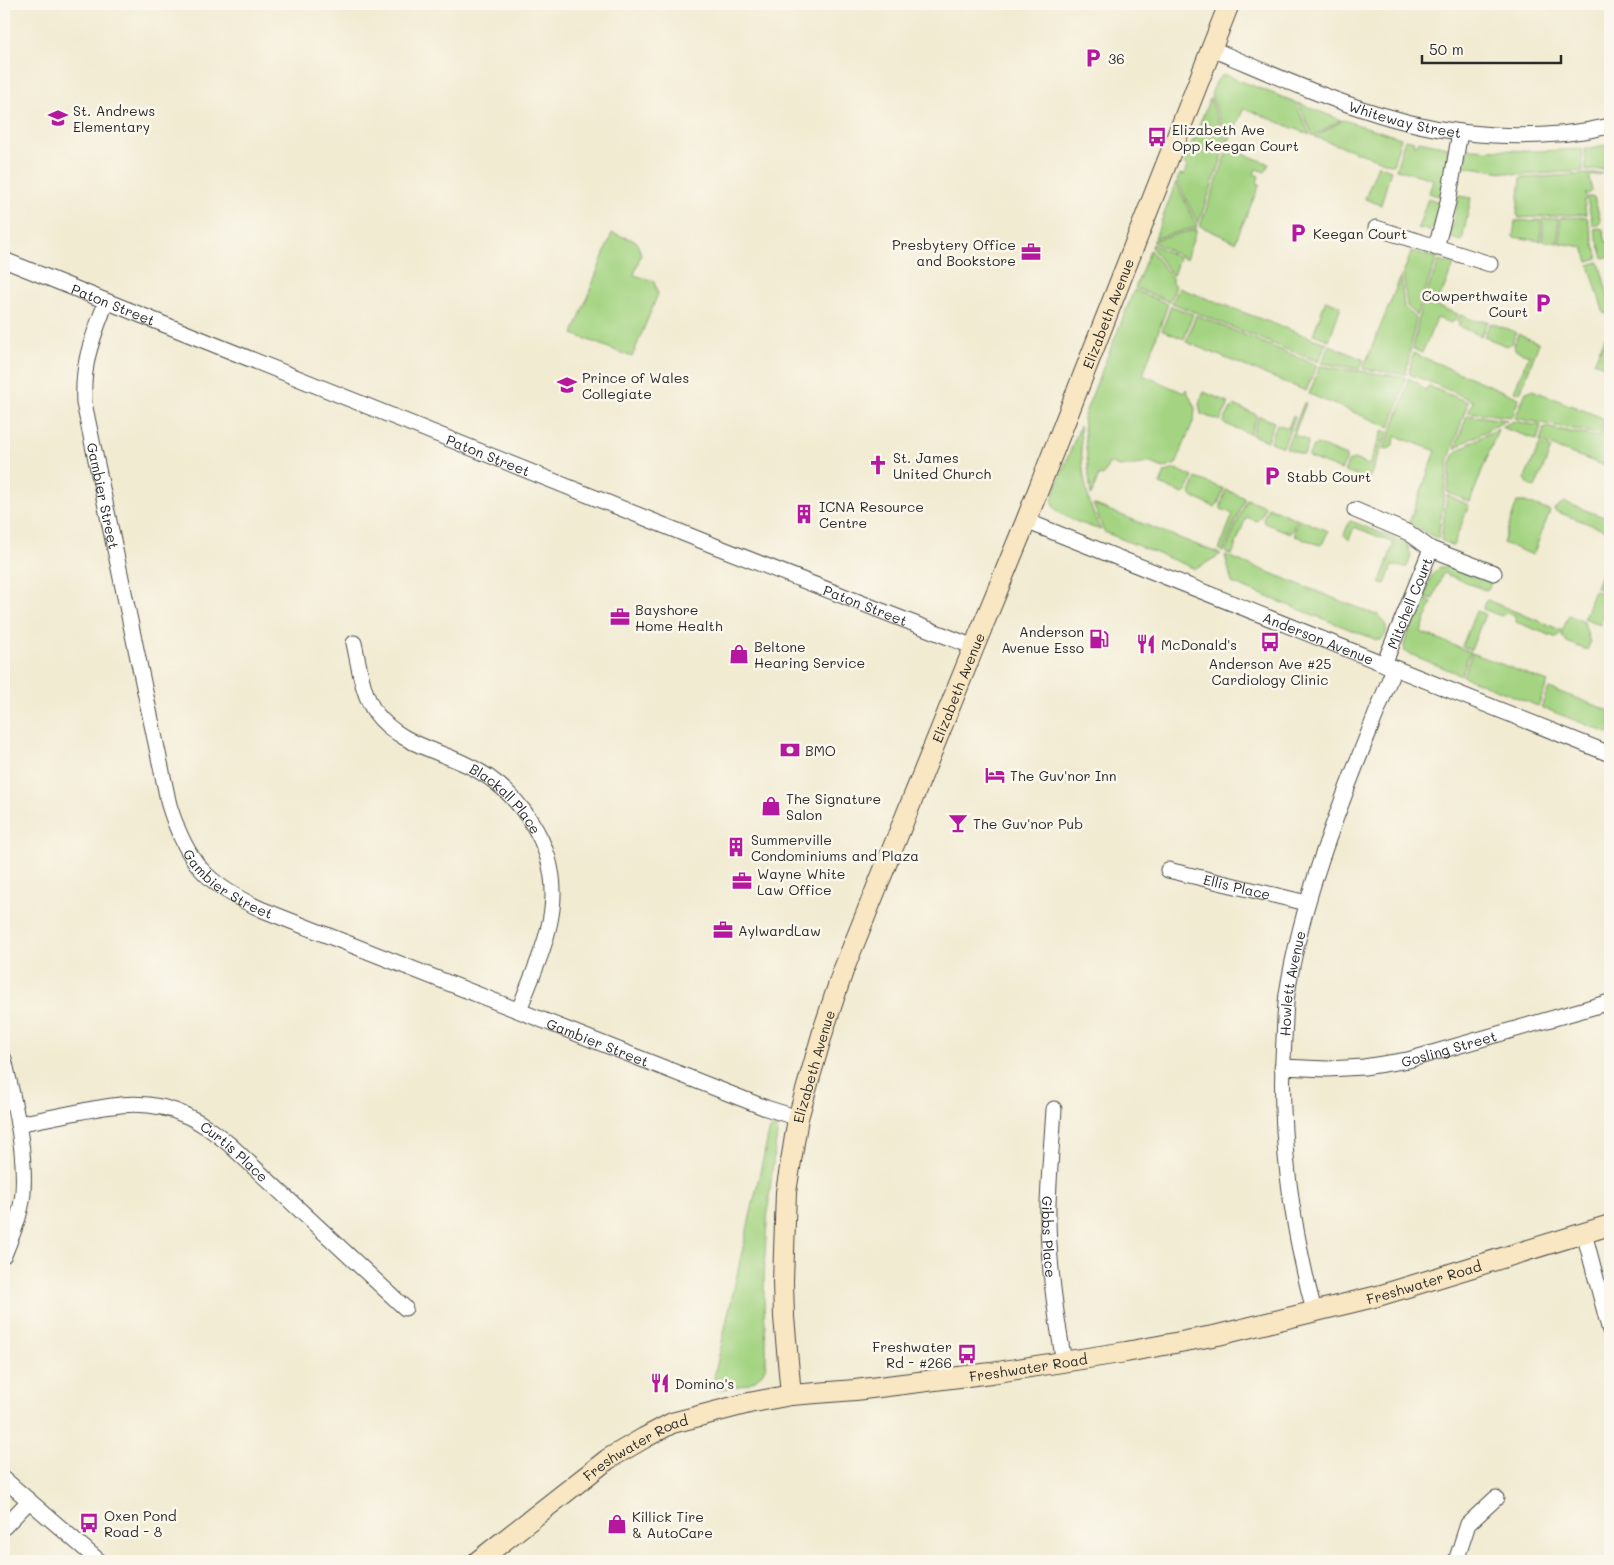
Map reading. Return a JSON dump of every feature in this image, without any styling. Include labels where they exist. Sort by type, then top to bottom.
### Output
[{"type":"main road","name":"Elizabeth Avenue","points":[[791,1395],[784,1317],[783,1252],[786,1192],[798,1118],[824,1028],[844,971],[1026,521],[1229,4]]},
{"type":"main road","name":"Freshwater Road","points":[[478,1561],[608,1459],[672,1423],[749,1403],[791,1395],[855,1390],[1064,1362],[1199,1339],[1378,1296],[1610,1225]]},
{"type":"street","name":"Whiteway Street","points":[[1212,49],[1355,107],[1406,122],[1460,132],[1501,135],[1582,132],[1610,126]]},
{"type":"street","points":[[1436,248],[1448,202],[1460,132]]},
{"type":"street","points":[[1376,228],[1490,264]]},
{"type":"street","name":"Paton Street","points":[[4,260],[786,574],[974,647]]},
{"type":"street","name":"Gambier Street","points":[[106,302],[86,358],[83,380],[84,403],[169,804],[177,831],[188,852],[201,869],[219,887],[238,899],[766,1108],[798,1118]]},
{"type":"street","points":[[1356,510],[1409,533],[1431,549]]},
{"type":"street","name":"Anderson Avenue","points":[[1026,521],[1610,754]]},
{"type":"street","name":"Mitchell Court","points":[[1389,666],[1431,549],[1494,573]]},
{"type":"street","name":"Blackall Place","points":[[354,643],[367,695],[375,711],[384,721],[396,732],[412,742],[483,772],[514,799],[527,815],[539,836],[551,875],[552,910],[545,938],[518,1010]]},
{"type":"street","name":"Howlett Avenue","points":[[1314,1311],[1301,1257],[1284,1126],[1282,1067],[1287,995],[1307,903],[1389,666]]},
{"type":"street","name":"Ellis Place","points":[[1168,870],[1307,903]]},
{"type":"street","name":"Gosling Street","points":[[1282,1067],[1364,1068],[1408,1060],[1610,1002]]},
{"type":"street","points":[[4,1059],[18,1124],[23,1162],[23,1194],[18,1218],[4,1255]]},
{"type":"street","name":"Curtis Place","points":[[18,1124],[114,1104],[142,1104],[167,1108],[186,1116],[206,1126],[229,1144],[405,1308]]},
{"type":"street","name":"Gibbs Place","points":[[1054,1109],[1048,1205],[1049,1234],[1064,1362]]},
{"type":"street","points":[[1584,1233],[1610,1331]]},
{"type":"street","points":[[4,1479],[98,1561]]},
{"type":"street","points":[[1456,1561],[1468,1524],[1496,1498]]},
{"type":"street","points":[[4,1527],[29,1501]]},
{"type":"green space","points":[[1225,75],[1295,102],[1310,135],[1244,108],[1228,143],[1211,95],[1217,80]]},
{"type":"green space","points":[[1210,98],[1226,145],[1189,150]]},
{"type":"green space","points":[[1298,103],[1341,120],[1313,136]]},
{"type":"green space","points":[[1343,120],[1401,138],[1393,165],[1315,137]]},
{"type":"green space","points":[[1405,139],[1414,141],[1413,144],[1417,145],[1419,141],[1448,147],[1447,166],[1441,197],[1429,193],[1433,179],[1396,169]]},
{"type":"green space","points":[[1610,144],[1610,168],[1586,171],[1585,149]]},
{"type":"green space","points":[[1226,147],[1198,224],[1177,180],[1180,174],[1184,175],[1187,165],[1184,164],[1188,152]]},
{"type":"green space","points":[[1232,149],[1269,164],[1265,172],[1256,169],[1254,174],[1259,176],[1257,183],[1260,184],[1235,242],[1200,226],[1228,150]]},
{"type":"green space","points":[[1467,149],[1540,151],[1582,149],[1583,171],[1522,175],[1464,166]]},
{"type":"green space","points":[[1378,165],[1391,170],[1381,205],[1365,199]]},
{"type":"green space","points":[[1605,173],[1589,177],[1592,190],[1590,193],[1585,194],[1586,197],[1594,197],[1601,222],[1593,226],[1587,199],[1584,200],[1586,214],[1519,218],[1517,214],[1521,178]]},
{"type":"green space","points":[[1176,182],[1197,227],[1155,238]]},
{"type":"green space","points":[[1459,196],[1471,198],[1462,241],[1450,236]]},
{"type":"green space","points":[[1428,198],[1439,202],[1434,227],[1430,231],[1418,228]]},
{"type":"green space","points":[[1587,217],[1598,259],[1588,262],[1583,247],[1560,243],[1560,218]]},
{"type":"green space","points":[[1558,218],[1558,243],[1543,241],[1543,219]]},
{"type":"green space","points":[[1541,220],[1541,241],[1513,237],[1515,221]]},
{"type":"green space","points":[[1197,229],[1186,259],[1153,242],[1154,240]]},
{"type":"green space","points":[[1594,229],[1603,229],[1606,242],[1610,241],[1610,256],[1603,258]]},
{"type":"green space","points":[[612,233],[636,241],[641,254],[634,275],[654,281],[658,294],[632,357],[573,334]]},
{"type":"green space","points":[[1152,244],[1179,258],[1173,276],[1151,247]]},
{"type":"green space","points":[[1150,250],[1176,286],[1170,302],[1135,288]]},
{"type":"green space","points":[[1412,251],[1437,258],[1416,316],[1407,306],[1403,273]]},
{"type":"green space","points":[[1439,261],[1454,265],[1436,306],[1458,314],[1455,321],[1451,323],[1437,318],[1422,353],[1413,349],[1420,310]]},
{"type":"green space","points":[[1599,262],[1610,303],[1610,312],[1604,314],[1589,265]]},
{"type":"green space","points":[[1401,276],[1404,307],[1416,319],[1406,374],[1363,369]]},
{"type":"green space","points":[[1179,288],[1327,343],[1318,362],[1172,303]]},
{"type":"green space","points":[[1134,290],[1168,304],[1143,375],[1184,393],[1186,389],[1195,408],[1194,419],[1176,464],[1164,468],[1150,463],[1119,467],[1109,463],[1103,476],[1099,475],[1091,496],[1083,418]]},
{"type":"green space","points":[[1326,300],[1341,306],[1329,340],[1313,334]]},
{"type":"green space","points":[[1171,306],[1193,314],[1184,339],[1162,330]]},
{"type":"green space","points":[[1196,315],[1317,365],[1306,391],[1186,342]]},
{"type":"green space","points":[[1460,315],[1476,321],[1488,321],[1481,336],[1458,326],[1460,323],[1457,322]]},
{"type":"green space","points":[[1490,323],[1516,332],[1512,343],[1507,346],[1484,337]]},
{"type":"green space","points":[[1518,334],[1539,343],[1520,393],[1514,391],[1529,355],[1515,350],[1514,345]]},
{"type":"green space","points":[[1606,336],[1610,353],[1610,369],[1594,362]]},
{"type":"green space","points":[[1330,345],[1364,360],[1360,369],[1321,363]]},
{"type":"green space","points":[[1413,353],[1519,398],[1512,417],[1468,412],[1473,401],[1409,374]]},
{"type":"green space","points":[[1320,366],[1405,377],[1401,397],[1390,427],[1309,394]]},
{"type":"green space","points":[[1408,378],[1418,383],[1425,390],[1428,386],[1468,402],[1449,459],[1438,539],[1409,523],[1436,451],[1396,436],[1392,447],[1384,448],[1404,399]]},
{"type":"green space","points":[[1532,390],[1603,418],[1603,435],[1515,418],[1526,392]]},
{"type":"green space","points":[[1204,392],[1227,402],[1228,406],[1220,421],[1201,414],[1199,404]]},
{"type":"green space","points":[[1304,403],[1306,403],[1294,435],[1307,440],[1308,445],[1304,455],[1286,448]]},
{"type":"green space","points":[[1234,405],[1257,415],[1250,434],[1223,423]]},
{"type":"green space","points":[[1467,415],[1507,420],[1455,449]]},
{"type":"green space","points":[[1259,416],[1274,422],[1267,441],[1252,435]]},
{"type":"green space","points":[[1293,416],[1295,417],[1283,447],[1270,442],[1277,424],[1288,428]]},
{"type":"green space","points":[[1514,421],[1541,426],[1537,440],[1501,427]]},
{"type":"green space","points":[[1080,426],[1084,479],[1090,505],[1101,530],[1066,517],[1055,509],[1053,504],[1052,499]]},
{"type":"green space","points":[[1544,427],[1610,439],[1610,446],[1603,465],[1540,442]]},
{"type":"green space","points":[[1498,429],[1470,502],[1447,492],[1451,464],[1455,455],[1472,442]]},
{"type":"green space","points":[[1383,430],[1388,432],[1368,481],[1344,471],[1349,461],[1354,459],[1369,465]]},
{"type":"green space","points":[[1317,444],[1346,456],[1346,461],[1341,470],[1308,457],[1312,448]]},
{"type":"green space","points":[[1540,444],[1551,449],[1535,488],[1529,485],[1525,478]]},
{"type":"green space","points":[[1176,469],[1193,477],[1187,491],[1183,494],[1160,484],[1165,472]]},
{"type":"green space","points":[[1196,478],[1224,489],[1215,507],[1192,497],[1190,493]]},
{"type":"green space","points":[[1226,490],[1245,498],[1223,552],[1219,550],[1233,514],[1221,509]]},
{"type":"green space","points":[[1447,495],[1469,505],[1453,546],[1441,540]]},
{"type":"green space","points":[[1247,499],[1265,506],[1257,521],[1246,517],[1232,555],[1225,552]]},
{"type":"green space","points":[[1517,502],[1525,502],[1550,511],[1533,555],[1503,543]]},
{"type":"green space","points":[[1564,502],[1604,517],[1610,527],[1608,531],[1555,511],[1554,509]]},
{"type":"green space","points":[[1093,504],[1221,554],[1196,569],[1104,532]]},
{"type":"green space","points":[[1268,507],[1297,519],[1290,533],[1264,523],[1263,519]]},
{"type":"green space","points":[[1299,519],[1328,531],[1323,543],[1320,545],[1295,536],[1294,532]]},
{"type":"green space","points":[[1351,521],[1407,544],[1411,556],[1407,567],[1392,566],[1385,584],[1380,582],[1394,543],[1354,527],[1349,540],[1344,535]]},
{"type":"green space","points":[[1610,551],[1610,593],[1596,587]]},
{"type":"green space","points":[[1225,555],[1377,614],[1384,622],[1386,634],[1381,640],[1377,640],[1232,583]]},
{"type":"green space","points":[[1440,567],[1448,567],[1491,583],[1488,589],[1485,590],[1443,573],[1433,599],[1424,596],[1432,575]]},
{"type":"green space","points":[[1594,590],[1610,597],[1600,625],[1584,618]]},
{"type":"green space","points":[[1423,598],[1432,602],[1421,632],[1470,652],[1461,675],[1405,652],[1404,644]]},
{"type":"green space","points":[[1487,600],[1561,630],[1557,638],[1516,622],[1515,616],[1506,613],[1501,616],[1483,609]]},
{"type":"green space","points":[[1476,611],[1485,614],[1471,650],[1462,646]]},
{"type":"green space","points":[[1569,615],[1584,622],[1590,643],[1587,650],[1567,642],[1561,634]]},
{"type":"green space","points":[[1472,653],[1548,682],[1538,706],[1463,676]]},
{"type":"green space","points":[[1549,688],[1610,711],[1610,734],[1541,707]]},
{"type":"green space","points":[[772,1128],[778,1128],[769,1196],[766,1237],[764,1299],[766,1365],[763,1372],[752,1382],[716,1390],[714,1377],[769,1132]]},
{"type":"place","name":"36","points":[[1093,58]]},
{"type":"place","name":"St. Andrews Elementary","points":[[58,118]]},
{"type":"place","name":"Elizabeth Ave Opp Keegan Court","points":[[1157,137]]},
{"type":"place","name":"Keegan Court","points":[[1298,233]]},
{"type":"place","name":"Presbytery Office and Bookstore","points":[[1031,252]]},
{"type":"place","name":"Cowperthwaite Court","points":[[1543,303]]},
{"type":"place","name":"Prince of Wales Collegiate","points":[[567,385]]},
{"type":"place","name":"St. James United Church","points":[[878,465]]},
{"type":"place","name":"Stabb Court","points":[[1272,476]]},
{"type":"place","name":"ICNA Resource Centre","points":[[804,514]]},
{"type":"place","name":"Bayshore Home Health","points":[[620,617]]},
{"type":"place","name":"Anderson Avenue Esso","points":[[1099,639]]},
{"type":"place","name":"Anderson Ave #25 Cardiology Clinic","points":[[1270,642]]},
{"type":"place","name":"McDonald's","points":[[1146,644]]},
{"type":"place","name":"Beltone Hearing Service","points":[[739,654]]},
{"type":"place","name":"BMO","points":[[790,750]]},
{"type":"place","name":"The Guv'nor Inn","points":[[995,775]]},
{"type":"place","name":"The Signature Salon","points":[[771,806]]},
{"type":"place","name":"The Guv'nor Pub","points":[[958,823]]},
{"type":"place","name":"Summerville Condominiums and Plaza","points":[[736,847]]},
{"type":"place","name":"Wayne White Law Office","points":[[742,881]]},
{"type":"place","name":"AylwardLaw","points":[[723,930]]},
{"type":"place","name":"Freshwater Rd - #266","points":[[967,1354]]},
{"type":"place","name":"Domino's","points":[[660,1383]]},
{"type":"place","name":"Oxen Pond Road - 8","points":[[89,1523]]},
{"type":"place","name":"Killick Tire & AutoCare","points":[[617,1524]]}]
